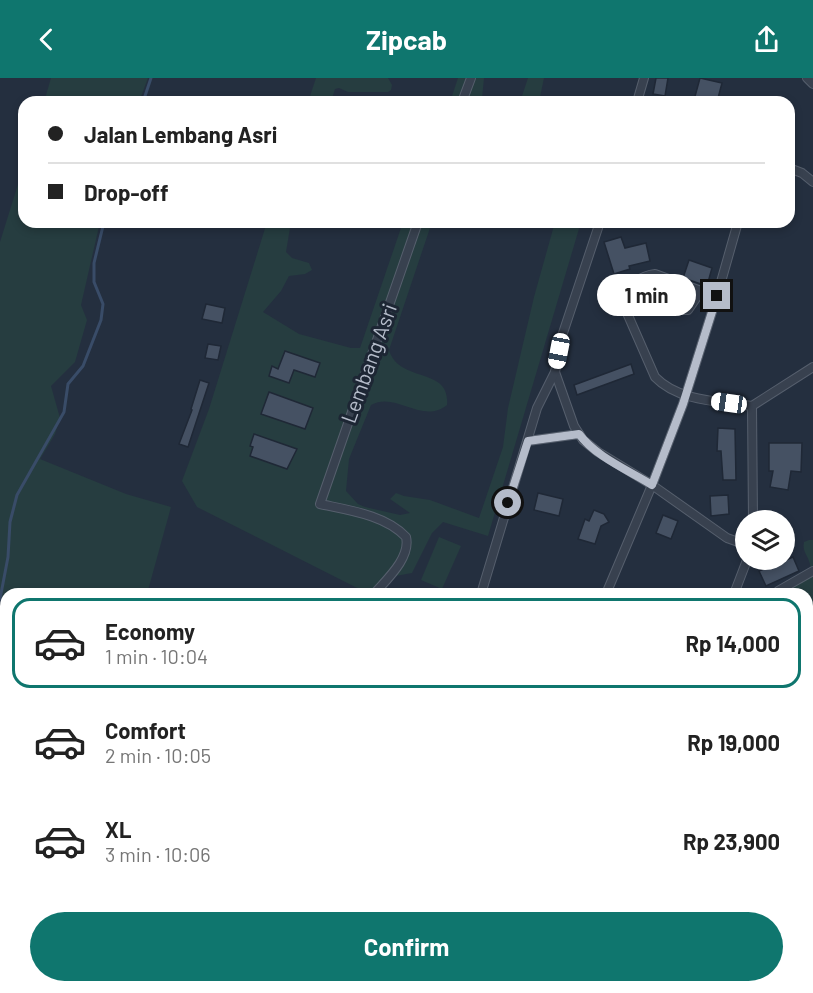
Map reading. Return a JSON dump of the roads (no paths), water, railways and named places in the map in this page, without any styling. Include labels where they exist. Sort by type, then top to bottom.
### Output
[{"type":"street","points":[[464,96],[471,78]]},
{"type":"street","points":[[639,96],[644,78]]},
{"type":"street","points":[[807,78],[813,84]]},
{"type":"street","points":[[795,170],[813,182]]},
{"type":"street","name":"Lembang Asri","points":[[379,588],[397,567],[407,546],[406,537],[395,527],[381,520],[320,504],[416,228]]},
{"type":"street","points":[[483,588],[537,408],[555,372],[568,316],[598,228]]},
{"type":"street","points":[[609,588],[652,485],[685,396],[736,228]]},
{"type":"street","points":[[677,282],[650,274],[624,290],[620,297],[655,377],[685,396],[752,406],[813,367]]},
{"type":"street","points":[[555,372],[579,434],[588,445],[735,542]]},
{"type":"street","points":[[752,406],[753,510]]},
{"type":"street","points":[[528,441],[579,434]]},
{"type":"street","points":[[736,588],[743,570]]},
{"type":"street","points":[[783,588],[813,571]]},
{"type":"waterway","points":[[145,96],[151,78]]},
{"type":"waterway","points":[[2,588],[8,557],[10,522],[17,495],[64,412],[68,384],[83,366],[101,320],[103,304],[94,282],[94,263],[103,228]]}]
